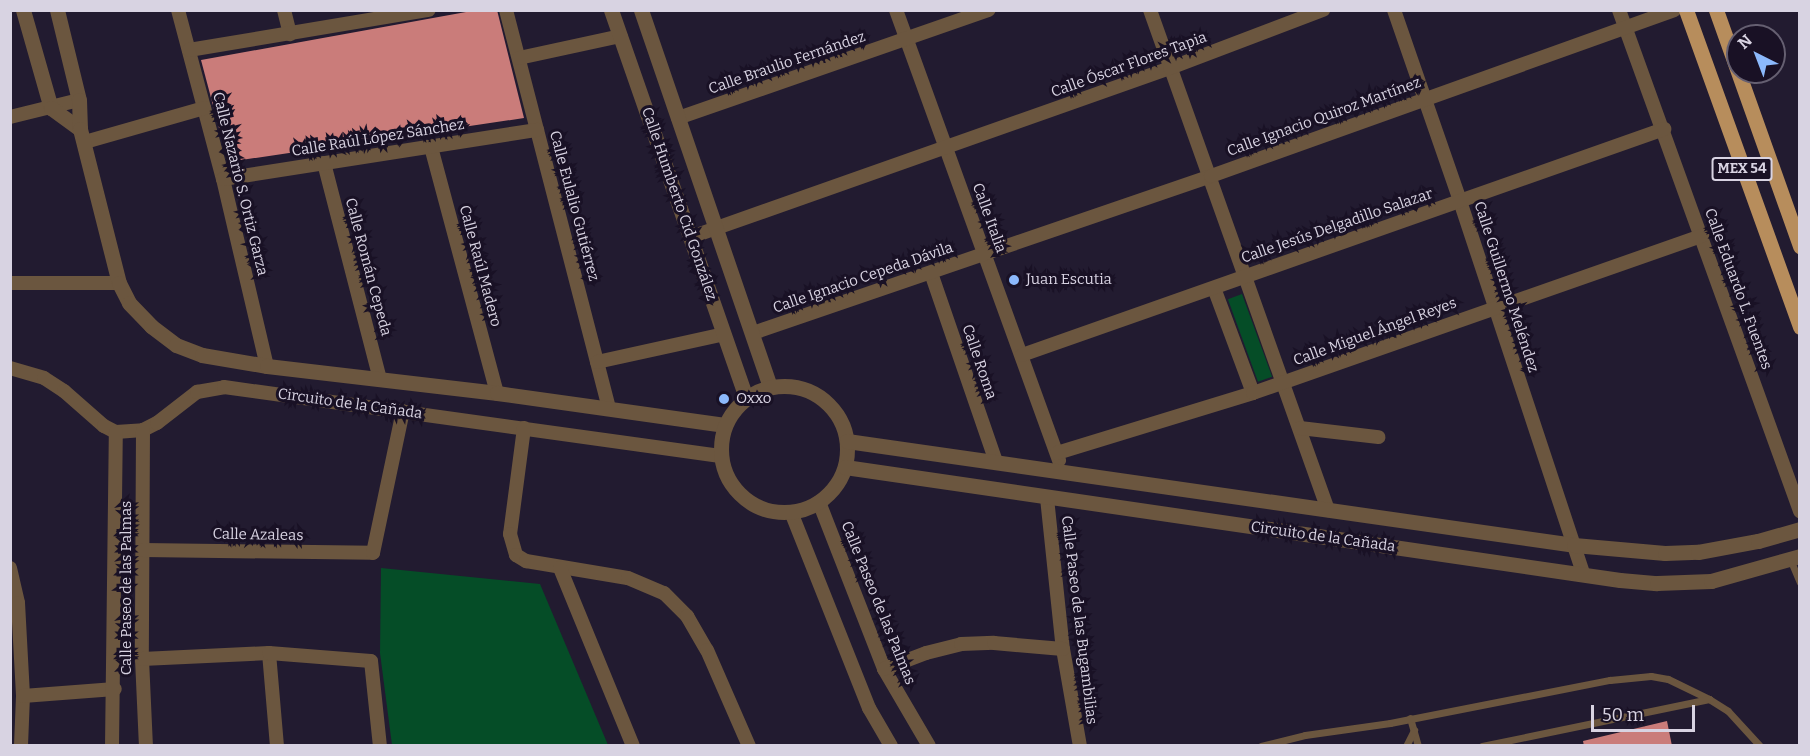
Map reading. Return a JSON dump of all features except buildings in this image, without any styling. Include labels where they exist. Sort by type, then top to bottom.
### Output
[{"type":"main road","name":"MEX 54","points":[[1686,10],[1800,327]]},
{"type":"main road","name":"MEX 54","points":[[1716,10],[1800,246]]},
{"type":"street","points":[[22,10],[51,108],[82,135],[204,108]]},
{"type":"street","name":"Circuito de la Cañada","points":[[57,10],[79,100],[82,135],[119,283],[129,303],[151,326],[176,345],[202,355],[267,366],[497,393],[724,425]]},
{"type":"street","name":"Calle Nazario S. Ortiz Garza","points":[[178,10],[223,179],[267,366]]},
{"type":"street","points":[[284,10],[290,34]]},
{"type":"street","points":[[189,50],[290,34],[394,13],[429,10]]},
{"type":"street","name":"Calle Eulalio Gutiérrez","points":[[506,10],[609,409]]},
{"type":"street","name":"Calle Humberto Cid González","points":[[611,10],[746,398]]},
{"type":"street","name":"Calle Italia","points":[[896,10],[1063,471]]},
{"type":"street","name":"Calle Braulio Fernández","points":[[678,118],[989,10]]},
{"type":"street","points":[[1150,10],[1328,510]]},
{"type":"street","name":"Calle Óscar Flores Tapia","points":[[945,147],[1170,68],[1323,10]]},
{"type":"street","name":"Calle Guillermo Meléndez","points":[[1394,10],[1496,307],[1583,574]]},
{"type":"street","name":"Calle Eduardo L. Fuentes","points":[[1620,10],[1800,511]]},
{"type":"street","name":"Calle Ignacio Quiroz Martínez","points":[[985,255],[1674,10]]},
{"type":"street","name":"Calle Humberto Cid González","points":[[645,12],[678,118],[770,387]]},
{"type":"street","points":[[519,58],[621,36]]},
{"type":"street","points":[[10,117],[79,100]]},
{"type":"street","name":"Calle Jesús Delgadillo Salazar","points":[[1022,355],[1664,129]]},
{"type":"street","name":"Calle Raúl López Sánchez","points":[[223,179],[537,130]]},
{"type":"street","name":"Calle Raúl Madero","points":[[431,147],[497,393]]},
{"type":"street","points":[[691,237],[945,147]]},
{"type":"street","name":"Calle Román Cepeda","points":[[324,163],[380,380]]},
{"type":"street","name":"Calle Miguel Ángel Reyes","points":[[1057,453],[1283,383],[1702,236]]},
{"type":"street","name":"Calle Ignacio Cepeda Dávila","points":[[753,333],[985,255]]},
{"type":"street","name":"Calle Roma","points":[[931,273],[996,462]]},
{"type":"street","points":[[10,283],[119,283]]},
{"type":"street","points":[[1214,288],[1253,393]]},
{"type":"street","points":[[597,362],[724,334]]},
{"type":"street","points":[[10,368],[44,378],[64,391],[104,426],[116,432]]},
{"type":"street","points":[[791,386],[812,391],[829,404],[841,420],[847,441],[845,467],[831,492],[819,502],[791,512],[771,511],[752,505],[736,492],[726,476],[720,456],[724,425],[733,410],[746,398],[770,387],[791,386]]},
{"type":"street","name":"Circuito de la Cañada","points":[[116,432],[143,429],[156,423],[197,392],[224,387],[720,456]]},
{"type":"street","name":"Calle Azaleas","points":[[143,550],[373,553],[403,411]]},
{"type":"street","points":[[524,428],[511,545],[516,555],[526,561],[560,568],[628,578],[663,592],[687,616],[707,650],[749,746]]},
{"type":"street","points":[[1300,428],[1378,437]]},
{"type":"street","name":"Calle Paseo de las Palmas","points":[[143,429],[142,659],[146,746]]},
{"type":"street","name":"Calle Paseo de las Palmas","points":[[112,746],[115,689],[116,432]]},
{"type":"street","name":"Circuito de la Cañada","points":[[847,441],[1574,545],[1665,553],[1698,552],[1749,543],[1800,529]]},
{"type":"street","name":"Circuito de la Cañada","points":[[845,467],[1047,498],[1657,583],[1687,583],[1734,576],[1795,557]]},
{"type":"street","name":"Calle Paseo de las Bugambilias","points":[[1047,498],[1063,649],[1080,746]]},
{"type":"street","name":"Calle Paseo de las Palmas","points":[[819,502],[884,669],[929,746]]},
{"type":"street","points":[[791,512],[869,708],[888,744]]},
{"type":"street","points":[[10,568],[18,603],[23,696],[21,746]]},
{"type":"street","points":[[560,568],[633,746]]},
{"type":"street","points":[[884,669],[926,653],[961,644],[994,643],[1063,649]]},
{"type":"street","points":[[269,653],[277,746]]},
{"type":"street","points":[[142,659],[269,653],[371,661],[380,746]]},
{"type":"street","points":[[23,696],[115,689]]},
{"type":"lane","points":[[1795,557],[1800,582]]},
{"type":"lane","points":[[1261,746],[1316,733],[1631,677],[1668,679],[1709,699],[1728,711],[1760,746]]},
{"type":"lane","points":[[1482,746],[1709,699]]},
{"type":"lane","points":[[1410,718],[1418,746]]},
{"type":"lane","points":[[1406,746],[1414,730]]},
{"type":"green space","points":[[1242,294],[1272,377],[1258,382],[1228,299]]},
{"type":"green space","points":[[381,568],[540,584],[608,745],[392,745],[380,653]]},
{"type":"place","name":"Juan Escutia","points":[[1014,280]]},
{"type":"place","name":"Oxxo","points":[[724,399]]}]
